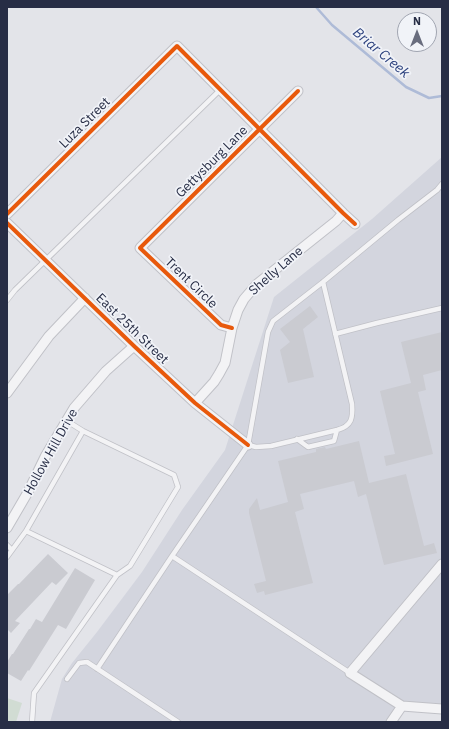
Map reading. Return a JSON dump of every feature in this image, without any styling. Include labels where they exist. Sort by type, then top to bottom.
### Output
[{"type":"street","name":"Luza Street","points":[[7,214],[177,46],[220,90]]},
{"type":"street","points":[[220,90],[342,213],[355,224]]},
{"type":"street","name":"Gettysburg Lane","points":[[140,248],[298,91]]},
{"type":"street","name":"Shelly Lane","points":[[195,403],[214,382],[225,363],[232,328],[238,310],[244,299],[257,284],[336,221],[342,213]]},
{"type":"street","name":"East 25th Street","points":[[7,223],[195,403],[248,445]]},
{"type":"street","name":"Trent Circle","points":[[140,248],[221,325],[232,328]]},
{"type":"street","points":[[7,393],[49,336],[85,298]]},
{"type":"street","name":"Hollow Hill Drive","points":[[7,528],[28,492],[54,441],[74,408],[106,371],[134,346]]},
{"type":"street","points":[[442,564],[350,673],[402,706],[442,709]]},
{"type":"street","points":[[391,722],[402,706]]},
{"type":"lane","points":[[7,300],[15,290],[220,90]]},
{"type":"lane","points":[[97,669],[248,445],[268,332],[273,320],[323,282],[437,190],[442,184]]},
{"type":"lane","points":[[248,445],[256,447],[270,446],[337,430],[348,424],[352,419],[352,404],[323,282]]},
{"type":"lane","points":[[335,334],[442,308]]},
{"type":"lane","points":[[32,722],[34,693],[117,575],[130,566],[178,487],[174,475],[83,431],[67,421]]},
{"type":"lane","points":[[297,439],[308,447],[334,441],[337,430]]},
{"type":"lane","points":[[7,557],[26,531],[83,431]]},
{"type":"lane","points":[[26,531],[117,575]]},
{"type":"lane","points":[[7,545],[12,550]]},
{"type":"lane","points":[[172,556],[350,673]]},
{"type":"lane","points":[[67,679],[79,663],[87,662],[178,722]]},
{"type":"shaded area","points":[[442,157],[442,710],[402,706],[391,722],[50,722],[62,679],[72,663],[142,572],[182,510],[225,450],[274,297],[372,219]]},
{"type":"shaded area","points":[[7,698],[22,703],[16,722],[7,722]]},
{"type":"building","points":[[310,306],[318,317],[303,329],[314,377],[288,383],[280,350],[290,342],[280,329]]},
{"type":"building","points":[[442,332],[442,370],[423,375],[426,390],[418,392],[433,454],[386,466],[384,456],[395,454],[380,391],[411,383],[401,342]]},
{"type":"building","points":[[359,441],[369,483],[406,474],[424,546],[434,543],[437,553],[384,565],[366,494],[358,497],[354,481],[300,494],[304,509],[295,512],[313,583],[265,595],[264,591],[257,593],[254,584],[266,581],[249,509],[257,498],[260,510],[288,502],[278,461],[316,452],[316,449],[325,447],[326,449]]},
{"type":"building","points":[[48,554],[68,573],[56,585],[52,582],[15,621],[20,623],[11,633],[7,629],[7,595]]},
{"type":"building","points":[[75,568],[95,580],[66,629],[58,625],[21,681],[7,673],[7,662],[36,619],[42,622]]},
{"type":"waterway","name":"Briar Creek","points":[[316,7],[332,25],[406,87],[429,98],[442,96]]},
{"type":"cycle path","points":[[7,214],[177,46],[355,224]]},
{"type":"cycle path","points":[[232,328],[221,325],[140,248],[298,91]]},
{"type":"cycle path","points":[[7,223],[195,403],[248,445]]}]
